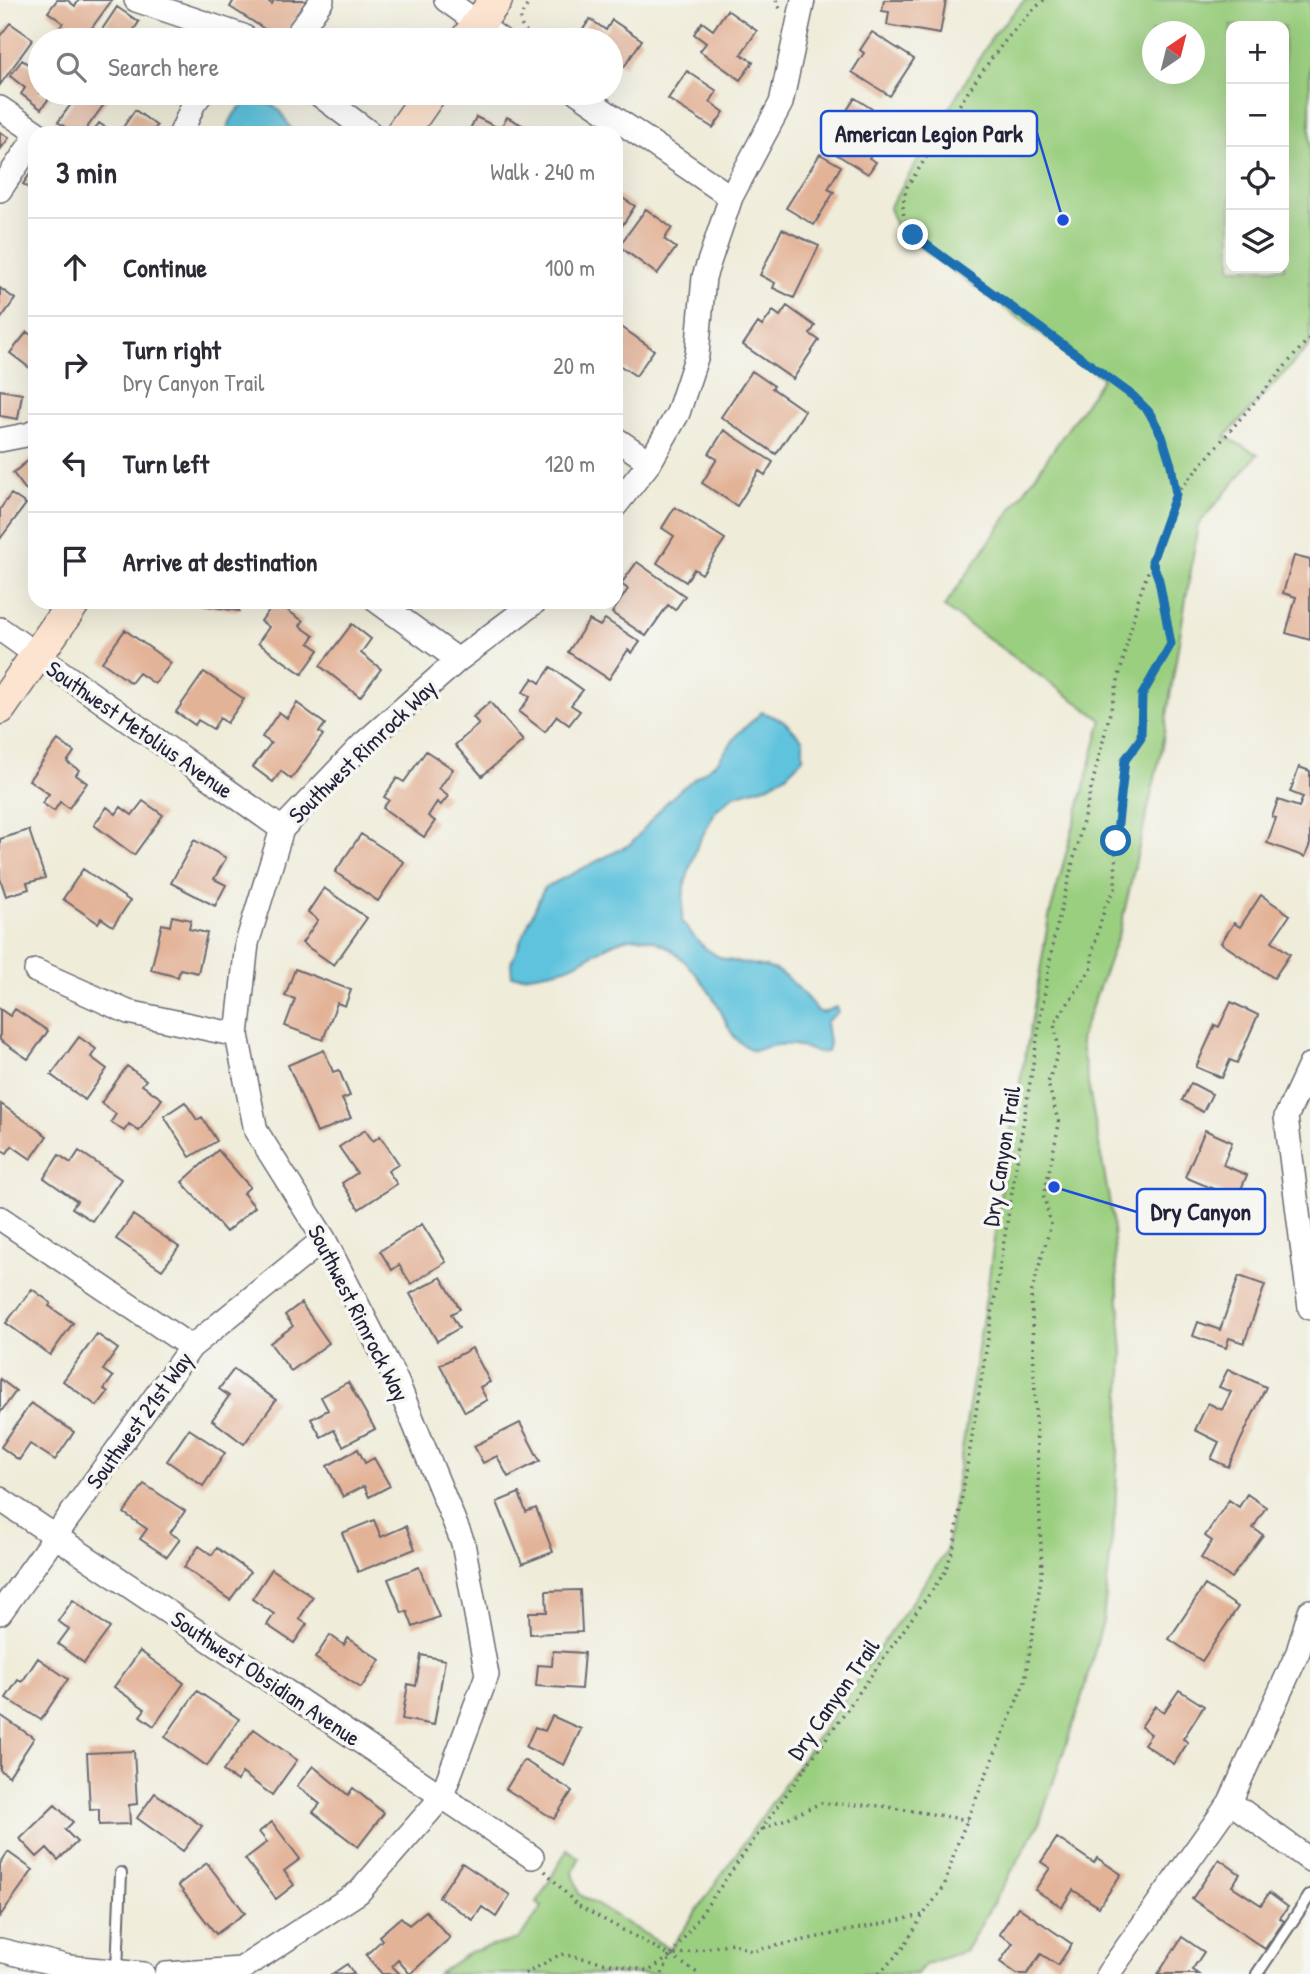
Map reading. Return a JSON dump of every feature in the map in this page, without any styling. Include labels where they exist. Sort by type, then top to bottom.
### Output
[{"type":"street","points":[[136,0],[214,28]]},
{"type":"street","points":[[302,28],[322,0]]},
{"type":"street","points":[[446,0],[485,26]]},
{"type":"street","points":[[623,496],[650,462],[678,413],[697,355],[704,277],[731,197],[781,103],[803,0]]},
{"type":"street","points":[[184,126],[193,105]]},
{"type":"street","points":[[333,105],[361,126]]},
{"type":"street","points":[[407,126],[422,105]]},
{"type":"street","points":[[596,105],[731,197]]},
{"type":"street","points":[[0,108],[28,127]]},
{"type":"street","points":[[0,190],[28,148]]},
{"type":"street","points":[[0,440],[28,435]]},
{"type":"street","points":[[623,444],[650,462]]},
{"type":"street","points":[[0,708],[69,609]]},
{"type":"street","points":[[388,609],[458,660]]},
{"type":"street","name":"Southwest Rimrock Way","points":[[166,1974],[241,1969],[359,1892],[441,1798],[487,1675],[463,1543],[397,1382],[324,1239],[256,1131],[237,1035],[247,943],[282,829],[363,744],[458,660],[526,609]]},
{"type":"street","name":"Southwest Metolius Avenue","points":[[0,629],[282,829]]},
{"type":"street","points":[[36,971],[128,1012],[237,1035]]},
{"type":"street","points":[[1310,1065],[1286,1117],[1310,1308]]},
{"type":"street","points":[[0,1218],[191,1347]]},
{"type":"street","name":"Southwest 21st Way","points":[[0,1613],[191,1347],[324,1239]]},
{"type":"street","name":"Southwest Obsidian Avenue","points":[[0,1499],[58,1533],[441,1798],[531,1857]]},
{"type":"street","points":[[1108,1974],[1230,1802],[1298,1652],[1310,1611]]},
{"type":"street","points":[[1230,1802],[1310,1860]]},
{"type":"street","points":[[0,1950],[69,1967],[143,1974]]},
{"type":"lane","points":[[117,1971],[121,1873]]},
{"type":"lane","points":[[1257,1974],[1310,1895]]},
{"type":"path","points":[[522,28],[521,15],[531,0]]},
{"type":"path","points":[[776,0],[784,18]]},
{"type":"path","points":[[1044,0],[1030,12],[986,68],[907,187],[902,204],[903,218],[913,235],[1133,396],[1149,412],[1162,436],[1176,494]]},
{"type":"path","name":"Dry Canyon Trail","points":[[662,1974],[671,1956],[945,1572],[954,1546],[1053,942],[1138,600],[1176,494],[1310,337]]},
{"type":"path","points":[[879,1974],[903,1948],[923,1914],[944,1888],[968,1820],[1025,1681],[1042,1572],[1031,1294],[1051,1224],[1044,1196],[1059,1124],[1048,1083],[1059,1049],[1055,1024],[1091,969],[1093,950],[1105,906],[1115,888],[1116,841],[1125,760],[1141,738],[1142,695],[1171,644],[1159,580],[1152,561]]},
{"type":"path","points":[[761,1830],[821,1803],[882,1806],[968,1820]]},
{"type":"path","points":[[531,1857],[577,1905],[699,1974]]},
{"type":"path","points":[[525,1974],[561,1954],[649,1971],[671,1956],[732,1942],[752,1951],[923,1914]]},
{"type":"green space","points":[[1025,0],[1310,0],[1310,345],[1225,437],[1258,454],[1198,525],[1161,752],[1120,930],[1080,1039],[1112,1216],[1123,1352],[1115,1512],[1103,1621],[1079,1707],[1039,1824],[966,1950],[924,1965],[917,1974],[438,1974],[470,1952],[519,1939],[542,1907],[537,1903],[567,1849],[579,1858],[573,1872],[579,1894],[670,1949],[946,1552],[1005,1159],[1049,917],[1102,720],[944,607],[1103,378],[899,233],[889,208],[994,34]]},
{"type":"water","points":[[243,105],[271,105],[289,126],[229,126]]},
{"type":"water","points":[[762,712],[784,721],[803,740],[803,758],[786,775],[769,785],[734,795],[716,810],[697,846],[684,887],[682,921],[699,942],[719,957],[781,973],[822,1013],[836,1007],[838,1012],[826,1022],[829,1043],[827,1052],[816,1052],[788,1044],[754,1051],[739,1042],[698,977],[674,952],[658,942],[644,938],[630,938],[618,942],[565,968],[512,976],[511,963],[544,888],[631,844],[664,805],[717,762],[739,733]]},
{"type":"building","points":[[57,0],[67,0],[75,6],[79,0],[112,0],[92,28],[60,28],[63,23],[48,12]]},
{"type":"building","points":[[234,0],[266,0],[272,4],[274,0],[306,2],[290,28],[263,28],[230,7]]},
{"type":"building","points":[[884,0],[946,0],[940,34],[887,25],[889,12],[882,11]]},
{"type":"building","points":[[117,7],[139,22],[135,28],[103,28]]},
{"type":"building","points":[[727,10],[757,31],[741,54],[753,62],[740,80],[700,51],[706,43],[694,34],[702,22],[713,30]]},
{"type":"building","points":[[590,19],[603,28],[584,28]]},
{"type":"building","points":[[612,20],[642,40],[624,67],[623,28],[607,28]]},
{"type":"building","points":[[10,23],[28,36],[28,46],[0,85],[0,36]]},
{"type":"building","points":[[872,32],[914,59],[890,96],[852,72],[864,53],[860,50]]},
{"type":"building","points":[[22,60],[28,64],[28,99],[21,94],[25,88],[10,76]]},
{"type":"building","points":[[687,71],[717,91],[710,102],[724,112],[713,128],[668,99]]},
{"type":"building","points":[[855,98],[892,122],[869,158],[876,162],[868,174],[836,154],[840,147],[828,139]]},
{"type":"building","points":[[70,105],[104,105],[88,126],[64,126],[58,122]]},
{"type":"building","points":[[135,110],[157,126],[124,126]]},
{"type":"building","points":[[476,117],[494,126],[472,126]]},
{"type":"building","points":[[507,117],[524,126],[502,126]]},
{"type":"building","points":[[0,132],[9,138],[0,150]]},
{"type":"building","points":[[820,154],[841,166],[828,189],[834,192],[814,225],[786,208]]},
{"type":"building","points":[[623,198],[635,206],[623,224]]},
{"type":"building","points":[[646,209],[672,228],[664,239],[676,248],[657,274],[623,249],[623,241]]},
{"type":"building","points":[[782,229],[819,246],[794,298],[773,288],[775,283],[760,275]]},
{"type":"building","points":[[0,288],[15,299],[0,320]]},
{"type":"building","points":[[787,306],[815,326],[810,334],[819,340],[793,379],[743,345],[758,323],[762,326],[773,311],[780,316]]},
{"type":"building","points":[[623,328],[654,350],[636,376],[623,368]]},
{"type":"building","points":[[27,332],[28,333],[28,367],[10,353]]},
{"type":"building","points":[[752,371],[805,411],[776,454],[721,417]]},
{"type":"building","points":[[0,390],[22,394],[18,419],[0,416]]},
{"type":"building","points":[[724,430],[773,462],[765,475],[759,471],[737,506],[702,483],[717,459],[709,454]]},
{"type":"building","points":[[28,461],[28,488],[26,490],[13,473]]},
{"type":"building","points":[[11,494],[26,504],[0,539],[0,509]]},
{"type":"building","points":[[675,507],[725,539],[702,574],[694,569],[686,582],[657,563],[674,536],[662,528]]},
{"type":"building","points":[[1294,556],[1310,560],[1310,640],[1286,633],[1296,597],[1283,593]]},
{"type":"building","points":[[637,562],[685,596],[675,610],[668,605],[646,636],[612,613],[615,609],[623,609],[623,596],[628,589],[623,585],[623,581]]},
{"type":"building","points":[[270,609],[285,609],[303,621],[300,626],[314,636],[309,643],[319,650],[302,674],[258,643],[269,627],[261,621]]},
{"type":"building","points":[[605,619],[640,642],[632,653],[628,650],[609,679],[568,652],[589,620],[600,626]]},
{"type":"building","points":[[352,624],[371,639],[361,653],[381,669],[360,697],[320,666]]},
{"type":"building","points":[[125,630],[171,663],[155,684],[139,673],[131,683],[102,662]]},
{"type":"building","points":[[551,667],[583,690],[571,705],[580,711],[569,725],[557,716],[545,732],[519,712],[530,697],[523,692],[533,678],[540,683]]},
{"type":"building","points":[[204,672],[244,699],[227,723],[220,718],[213,729],[198,720],[195,725],[176,712]]},
{"type":"building","points":[[490,702],[523,741],[482,776],[455,745],[479,724],[473,717]]},
{"type":"building","points":[[297,703],[325,724],[319,732],[323,735],[291,779],[281,771],[273,782],[253,767],[271,743],[262,737],[279,712],[287,718]]},
{"type":"building","points":[[58,740],[74,752],[67,762],[79,770],[76,775],[87,783],[69,808],[60,802],[54,811],[42,803],[49,794],[29,780]]},
{"type":"building","points":[[426,751],[453,769],[439,789],[448,796],[441,805],[437,802],[428,816],[435,821],[424,837],[383,808],[389,800],[384,797],[397,778],[404,782]]},
{"type":"building","points":[[1299,767],[1310,771],[1310,844],[1305,857],[1267,843],[1276,818],[1272,817],[1278,800],[1299,807],[1303,797],[1290,792]]},
{"type":"building","points":[[143,801],[163,815],[134,855],[94,825],[107,807],[116,814],[121,807],[132,815]]},
{"type":"building","points":[[29,830],[45,878],[27,883],[29,889],[6,896],[0,878],[0,839]]},
{"type":"building","points":[[361,834],[404,862],[378,901],[335,872]]},
{"type":"building","points":[[194,840],[226,858],[214,879],[226,885],[215,906],[171,883]]},
{"type":"building","points":[[83,869],[130,901],[113,926],[101,918],[98,923],[63,899]]},
{"type":"building","points":[[324,888],[367,918],[334,965],[302,943],[318,920],[308,912]]},
{"type":"building","points":[[1261,895],[1290,915],[1272,941],[1290,954],[1274,978],[1221,943],[1234,923],[1240,927]]},
{"type":"building","points":[[172,916],[191,920],[189,929],[207,933],[198,973],[180,969],[178,977],[151,970],[162,924],[170,926]]},
{"type":"building","points":[[295,969],[351,990],[345,1006],[337,1003],[323,1040],[285,1026],[295,999],[285,996]]},
{"type":"building","points":[[1231,1002],[1258,1015],[1237,1063],[1230,1060],[1222,1078],[1196,1067],[1215,1025],[1219,1027]]},
{"type":"building","points":[[0,1009],[10,1016],[15,1009],[48,1031],[28,1059],[0,1040]]},
{"type":"building","points":[[79,1037],[96,1049],[91,1057],[107,1069],[85,1100],[51,1075]]},
{"type":"building","points":[[324,1050],[333,1072],[339,1070],[350,1096],[342,1099],[351,1118],[317,1133],[288,1065]]},
{"type":"building","points":[[127,1066],[146,1080],[142,1085],[162,1099],[139,1131],[129,1124],[124,1131],[111,1122],[116,1114],[101,1103]]},
{"type":"building","points":[[1191,1083],[1212,1094],[1203,1112],[1182,1100]]},
{"type":"building","points":[[185,1102],[197,1120],[202,1117],[217,1141],[190,1157],[164,1116]]},
{"type":"building","points":[[1,1104],[47,1136],[31,1159],[12,1146],[7,1153],[0,1149]]},
{"type":"building","points":[[365,1130],[373,1141],[380,1136],[399,1164],[388,1171],[397,1184],[359,1209],[342,1183],[357,1173],[339,1147]]},
{"type":"building","points":[[1205,1130],[1232,1142],[1223,1165],[1247,1175],[1237,1199],[1185,1177]]},
{"type":"building","points":[[218,1150],[250,1187],[243,1193],[255,1207],[226,1232],[182,1182]]},
{"type":"building","points":[[79,1151],[121,1179],[92,1221],[72,1208],[77,1201],[44,1178],[59,1155],[71,1163]]},
{"type":"building","points":[[133,1215],[179,1247],[162,1270],[116,1239]]},
{"type":"building","points":[[422,1224],[446,1262],[411,1284],[399,1265],[392,1270],[380,1251]]},
{"type":"building","points":[[1239,1276],[1265,1285],[1244,1343],[1229,1338],[1226,1348],[1193,1336],[1198,1322],[1220,1330]]},
{"type":"building","points":[[441,1277],[460,1309],[451,1314],[459,1328],[437,1341],[410,1294]]},
{"type":"building","points":[[32,1289],[51,1303],[49,1306],[73,1323],[50,1355],[6,1323]]},
{"type":"building","points":[[301,1303],[329,1343],[291,1371],[270,1343],[293,1326],[285,1315]]},
{"type":"building","points":[[97,1334],[118,1349],[103,1370],[113,1377],[104,1389],[108,1392],[97,1406],[63,1381]]},
{"type":"building","points":[[472,1348],[490,1382],[480,1387],[487,1400],[465,1412],[440,1365]]},
{"type":"building","points":[[234,1369],[276,1400],[244,1444],[212,1420],[229,1396],[219,1389]]},
{"type":"building","points":[[1228,1369],[1266,1387],[1228,1467],[1211,1459],[1219,1442],[1195,1430],[1208,1403],[1222,1410],[1231,1392],[1219,1387]]},
{"type":"building","points":[[0,1379],[16,1391],[0,1413]]},
{"type":"building","points":[[348,1382],[375,1429],[343,1446],[334,1430],[321,1437],[311,1419],[328,1410],[321,1397]]},
{"type":"building","points":[[31,1403],[74,1432],[55,1460],[30,1444],[19,1460],[1,1447]]},
{"type":"building","points":[[520,1423],[540,1461],[508,1477],[497,1456],[483,1463],[474,1446]]},
{"type":"building","points":[[189,1429],[225,1453],[203,1486],[167,1461]]},
{"type":"building","points":[[358,1449],[365,1463],[374,1458],[390,1486],[369,1497],[364,1486],[343,1497],[327,1466]]},
{"type":"building","points":[[144,1484],[185,1511],[170,1533],[180,1539],[167,1557],[140,1539],[147,1529],[124,1513]]},
{"type":"building","points":[[519,1493],[526,1512],[536,1508],[553,1552],[522,1564],[497,1502]]},
{"type":"building","points":[[1247,1494],[1266,1507],[1253,1528],[1263,1535],[1231,1578],[1201,1558],[1212,1541],[1205,1536],[1229,1500],[1239,1507]]},
{"type":"building","points":[[374,1520],[381,1537],[406,1526],[415,1549],[358,1572],[342,1533]]},
{"type":"building","points":[[199,1546],[212,1555],[217,1548],[250,1572],[230,1600],[184,1567]]},
{"type":"building","points":[[419,1567],[439,1617],[413,1627],[407,1611],[402,1613],[388,1579]]},
{"type":"building","points":[[272,1569],[313,1597],[299,1619],[307,1624],[294,1643],[267,1625],[274,1614],[252,1599]]},
{"type":"building","points":[[1205,1585],[1238,1607],[1202,1661],[1169,1639]]},
{"type":"building","points":[[580,1590],[582,1632],[530,1634],[529,1612],[547,1612],[546,1591]]},
{"type":"building","points":[[73,1600],[110,1628],[84,1663],[58,1644],[69,1629],[58,1621]]},
{"type":"building","points":[[330,1635],[344,1645],[348,1638],[380,1660],[361,1688],[315,1658]]},
{"type":"building","points":[[140,1651],[184,1683],[154,1726],[140,1716],[145,1709],[114,1687]]},
{"type":"building","points":[[553,1651],[584,1653],[581,1689],[536,1686],[538,1665],[552,1666]]},
{"type":"building","points":[[421,1655],[445,1660],[434,1725],[402,1719],[408,1684],[416,1686]]},
{"type":"building","points":[[38,1658],[68,1679],[41,1720],[6,1698],[18,1680],[22,1682]]},
{"type":"building","points":[[1179,1690],[1204,1706],[1183,1739],[1188,1742],[1174,1764],[1144,1744],[1151,1734],[1141,1727],[1155,1706],[1164,1712]]},
{"type":"building","points":[[197,1691],[239,1719],[207,1766],[165,1737]]},
{"type":"building","points":[[0,1715],[34,1738],[9,1776],[0,1770]]},
{"type":"building","points":[[552,1716],[581,1729],[564,1765],[526,1747],[535,1727],[545,1731]]},
{"type":"building","points":[[254,1729],[297,1760],[272,1795],[242,1773],[237,1781],[223,1771]]},
{"type":"building","points":[[134,1751],[137,1804],[129,1805],[130,1824],[99,1825],[99,1809],[90,1810],[87,1753]]},
{"type":"building","points":[[524,1760],[572,1791],[554,1819],[506,1789]]},
{"type":"building","points":[[313,1766],[348,1795],[353,1788],[384,1813],[358,1847],[313,1812],[320,1804],[297,1786]]},
{"type":"building","points":[[155,1793],[202,1826],[183,1851],[137,1818]]},
{"type":"building","points":[[55,1805],[73,1822],[65,1830],[77,1842],[58,1860],[47,1848],[37,1857],[20,1839]]},
{"type":"building","points":[[272,1822],[300,1859],[284,1871],[294,1885],[276,1899],[245,1859],[267,1842],[259,1832]]},
{"type":"building","points":[[1057,1838],[1094,1863],[1097,1858],[1121,1874],[1099,1907],[1073,1890],[1062,1907],[1035,1890],[1050,1868],[1041,1862]]},
{"type":"building","points":[[8,1852],[33,1870],[0,1916],[0,1864]]},
{"type":"building","points":[[1219,1859],[1240,1874],[1232,1886],[1261,1905],[1269,1893],[1288,1907],[1280,1918],[1284,1921],[1265,1949],[1192,1899]]},
{"type":"building","points":[[207,1863],[245,1913],[216,1934],[178,1885]]},
{"type":"building","points":[[462,1863],[510,1895],[496,1917],[482,1907],[473,1920],[439,1897]]},
{"type":"building","points":[[1018,1907],[1072,1944],[1058,1965],[1041,1954],[1027,1974],[1017,1974],[1000,1962],[1013,1943],[999,1934]]},
{"type":"building","points":[[426,1911],[450,1938],[410,1974],[398,1960],[392,1966],[400,1974],[382,1974],[366,1955],[382,1940],[379,1936],[401,1917],[409,1925]]},
{"type":"building","points":[[1182,1937],[1204,1952],[1192,1970],[1198,1974],[1158,1974]]},
{"type":"building","points":[[347,1964],[354,1974],[332,1974]]},
{"type":"place","name":"American Legion Park","points":[[1063,220]]},
{"type":"place","name":"Dry Canyon","points":[[1054,1187]]},
{"type":"route","points":[[913,235],[1133,396],[1149,412],[1162,436],[1176,494],[1152,561],[1159,580],[1171,644],[1142,695],[1141,738],[1125,760],[1116,841]]}]
